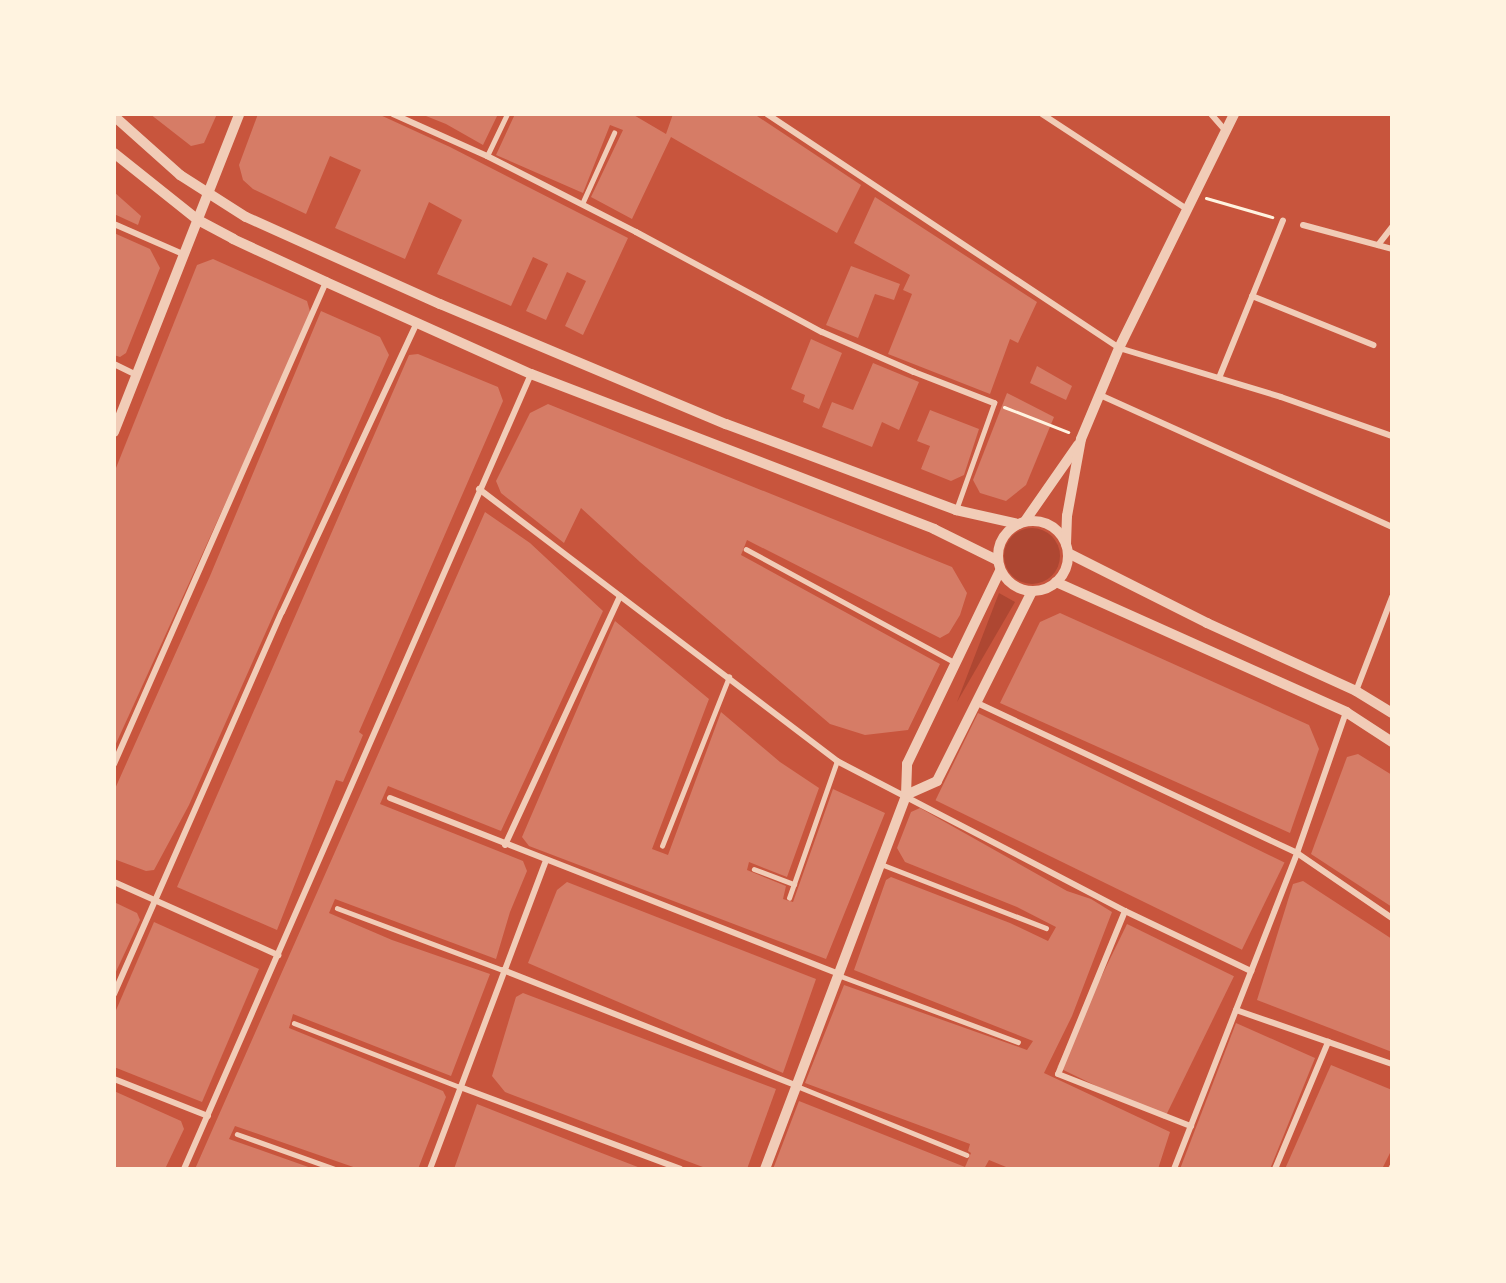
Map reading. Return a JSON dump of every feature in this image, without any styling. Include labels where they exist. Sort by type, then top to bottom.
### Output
[{"type":"street","points":[[114,432],[239,114]]},
{"type":"street","points":[[393,114],[487,156],[582,204],[822,332],[914,372],[994,403]]},
{"type":"street","points":[[767,114],[1119,348],[1219,378],[1392,436]]},
{"type":"street","points":[[1042,114],[1188,210]]},
{"type":"street","points":[[1210,114],[1226,130]]},
{"type":"street","points":[[114,153],[198,220],[233,239],[531,374],[934,529],[999,565],[1013,585],[1032,591],[1040,590],[1056,582],[1063,574],[1067,549],[1067,516],[1082,440],[1119,348],[1234,114]]},
{"type":"street","points":[[114,116],[180,175],[246,217],[462,313],[726,424],[956,510],[1022,523],[1046,523],[1054,528],[1067,549],[1207,623],[1356,691],[1392,713]]},
{"type":"street","points":[[1219,378],[1284,220]]},
{"type":"street","points":[[114,224],[183,254]]},
{"type":"street","points":[[1303,225],[1392,249]]},
{"type":"street","points":[[1378,245],[1392,226]]},
{"type":"street","points":[[114,764],[326,282]]},
{"type":"street","points":[[1252,296],[1373,345]]},
{"type":"street","points":[[114,994],[282,612],[417,323]]},
{"type":"street","points":[[114,364],[137,375]]},
{"type":"street","points":[[184,1169],[531,374]]},
{"type":"street","points":[[1100,395],[1392,527]]},
{"type":"street","points":[[765,1169],[906,795],[907,764],[956,663],[999,565],[1002,539],[1022,523],[1082,440]]},
{"type":"street","points":[[479,489],[837,761],[1125,911],[1251,971]]},
{"type":"street","points":[[1056,582],[1346,712],[1392,742]]},
{"type":"street","points":[[906,795],[936,781],[1032,591]]},
{"type":"street","points":[[505,845],[620,596]]},
{"type":"street","points":[[1356,691],[1392,597]]},
{"type":"street","points":[[975,701],[1297,853],[1392,918]]},
{"type":"street","points":[[1174,1169],[1297,853],[1346,712]]},
{"type":"street","points":[[390,798],[838,975]]},
{"type":"street","points":[[430,1169],[546,860]]},
{"type":"street","points":[[114,882],[278,955]]},
{"type":"street","points":[[1125,911],[1058,1074],[1191,1126]]},
{"type":"street","points":[[503,970],[797,1086]]},
{"type":"street","points":[[1236,1010],[1392,1064]]},
{"type":"street","points":[[1275,1169],[1328,1042]]},
{"type":"street","points":[[114,1079],[208,1116]]},
{"type":"street","points":[[460,1088],[615,1143],[680,1169]]},
{"type":"lane","points":[[487,156],[507,114]]},
{"type":"lane","points":[[582,204],[614,133]]},
{"type":"lane","points":[[956,510],[994,403]]},
{"type":"lane","points":[[746,549],[956,663]]},
{"type":"lane","points":[[662,846],[729,677]]},
{"type":"lane","points":[[789,898],[837,761]]},
{"type":"lane","points":[[880,863],[1046,928]]},
{"type":"lane","points":[[754,869],[794,884]]},
{"type":"lane","points":[[338,908],[503,970]]},
{"type":"lane","points":[[838,975],[1018,1042]]},
{"type":"lane","points":[[294,1023],[460,1088]]},
{"type":"lane","points":[[797,1086],[967,1155]]},
{"type":"lane","points":[[237,1134],[334,1169]]},
{"type":"path","points":[[1196,195],[1284,220]]},
{"type":"path","points":[[994,403],[1082,440]]},
{"type":"shaded area","points":[[1032,528],[1043,530],[1052,536],[1058,545],[1060,556],[1058,567],[1052,576],[1043,582],[1032,584],[1021,582],[1012,576],[1006,567],[1004,556],[1006,545],[1012,536],[1021,530]]},
{"type":"shaded area","points":[[999,593],[1015,602],[957,702]]},
{"type":"building","points":[[150,114],[217,114],[204,143],[191,146]]},
{"type":"building","points":[[258,114],[378,114],[450,147],[628,238],[583,335],[565,326],[586,281],[567,272],[546,320],[526,311],[548,264],[533,257],[511,306],[437,274],[462,220],[429,202],[405,259],[335,228],[361,170],[330,156],[306,214],[253,189],[243,180],[239,165]]},
{"type":"building","points":[[421,114],[498,114],[483,145],[446,124]]},
{"type":"building","points":[[515,114],[632,114],[666,134],[673,114],[754,114],[861,185],[837,233],[671,137],[632,219],[591,197],[623,130],[610,125],[583,193],[496,155]]},
{"type":"building","points":[[114,192],[141,216],[138,225],[114,214]]},
{"type":"building","points":[[875,197],[1037,302],[1018,343],[1010,339],[990,394],[888,354],[912,294],[903,290],[910,275],[854,243]]},
{"type":"building","points":[[114,233],[150,249],[160,268],[126,353],[120,357],[114,355]]},
{"type":"building","points":[[213,259],[307,301],[311,315],[114,748],[114,473],[197,265]]},
{"type":"building","points":[[851,266],[900,284],[894,300],[875,294],[858,338],[826,325]]},
{"type":"building","points":[[321,311],[380,337],[389,355],[189,805],[154,870],[146,871],[114,859],[114,791],[210,576]]},
{"type":"building","points":[[811,339],[842,353],[819,409],[803,402],[805,395],[791,389]]},
{"type":"building","points":[[418,354],[498,387],[503,401],[359,732],[363,735],[343,782],[336,780],[277,930],[177,887],[409,355]]},
{"type":"building","points":[[873,363],[919,382],[899,430],[882,422],[872,447],[822,427],[832,402],[853,410]]},
{"type":"building","points":[[1037,366],[1072,386],[1066,400],[1030,383]]},
{"type":"building","points":[[1007,393],[1054,417],[1026,485],[1006,501],[980,493],[973,480]]},
{"type":"building","points":[[548,404],[952,567],[967,593],[960,615],[949,633],[940,638],[747,540],[741,555],[940,664],[908,730],[865,735],[830,724],[640,562],[581,508],[564,543],[501,493],[496,481],[530,413]]},
{"type":"building","points":[[930,410],[979,429],[964,475],[951,481],[921,469],[930,446],[917,441]]},
{"type":"building","points":[[485,512],[530,543],[603,611],[501,831],[388,786],[380,804],[523,861],[527,871],[510,912],[496,959],[335,899],[329,913],[392,940],[490,974],[451,1076],[293,1014],[289,1028],[443,1091],[446,1097],[418,1169],[359,1169],[235,1126],[229,1139],[314,1169],[195,1169]]},
{"type":"building","points":[[1060,613],[1309,725],[1319,749],[1290,833],[1000,703],[1040,622]]},
{"type":"building","points":[[615,621],[709,699],[652,849],[668,855],[721,712],[780,762],[819,788],[787,877],[749,862],[747,870],[786,886],[783,899],[793,902],[833,789],[885,813],[826,959],[529,846],[522,837]]},
{"type":"building","points":[[978,713],[1284,862],[1242,950],[935,800]]},
{"type":"building","points":[[1358,754],[1392,775],[1392,907],[1311,854],[1347,757]]},
{"type":"building","points":[[920,808],[1067,891],[1091,899],[1112,912],[1072,1016],[1044,1073],[1170,1132],[1158,1169],[1011,1169],[989,1160],[984,1169],[773,1169],[799,1101],[965,1167],[971,1153],[968,1151],[970,1144],[805,1083],[844,985],[1027,1050],[1033,1041],[854,970],[886,880],[891,877],[1010,923],[1048,941],[1056,927],[1017,907],[905,862],[897,848],[911,812]]},
{"type":"building","points":[[1303,881],[1392,939],[1392,1052],[1257,1000],[1293,884]]},
{"type":"building","points":[[567,882],[816,979],[783,1073],[528,963],[557,890]]},
{"type":"building","points":[[114,902],[137,913],[140,920],[114,976]]},
{"type":"building","points":[[154,922],[259,969],[202,1102],[114,1067],[114,1015]]},
{"type":"building","points":[[1127,924],[1234,976],[1164,1119],[1057,1067]]},
{"type":"building","points":[[523,993],[776,1089],[747,1169],[708,1169],[505,1092],[492,1076],[516,997]]},
{"type":"building","points":[[1236,1023],[1315,1058],[1270,1169],[1180,1169]]},
{"type":"building","points":[[1331,1065],[1392,1090],[1392,1149],[1382,1169],[1285,1169]]},
{"type":"building","points":[[114,1091],[181,1121],[184,1129],[165,1169],[114,1169]]},
{"type":"building","points":[[477,1104],[586,1147],[643,1169],[454,1169]]}]
